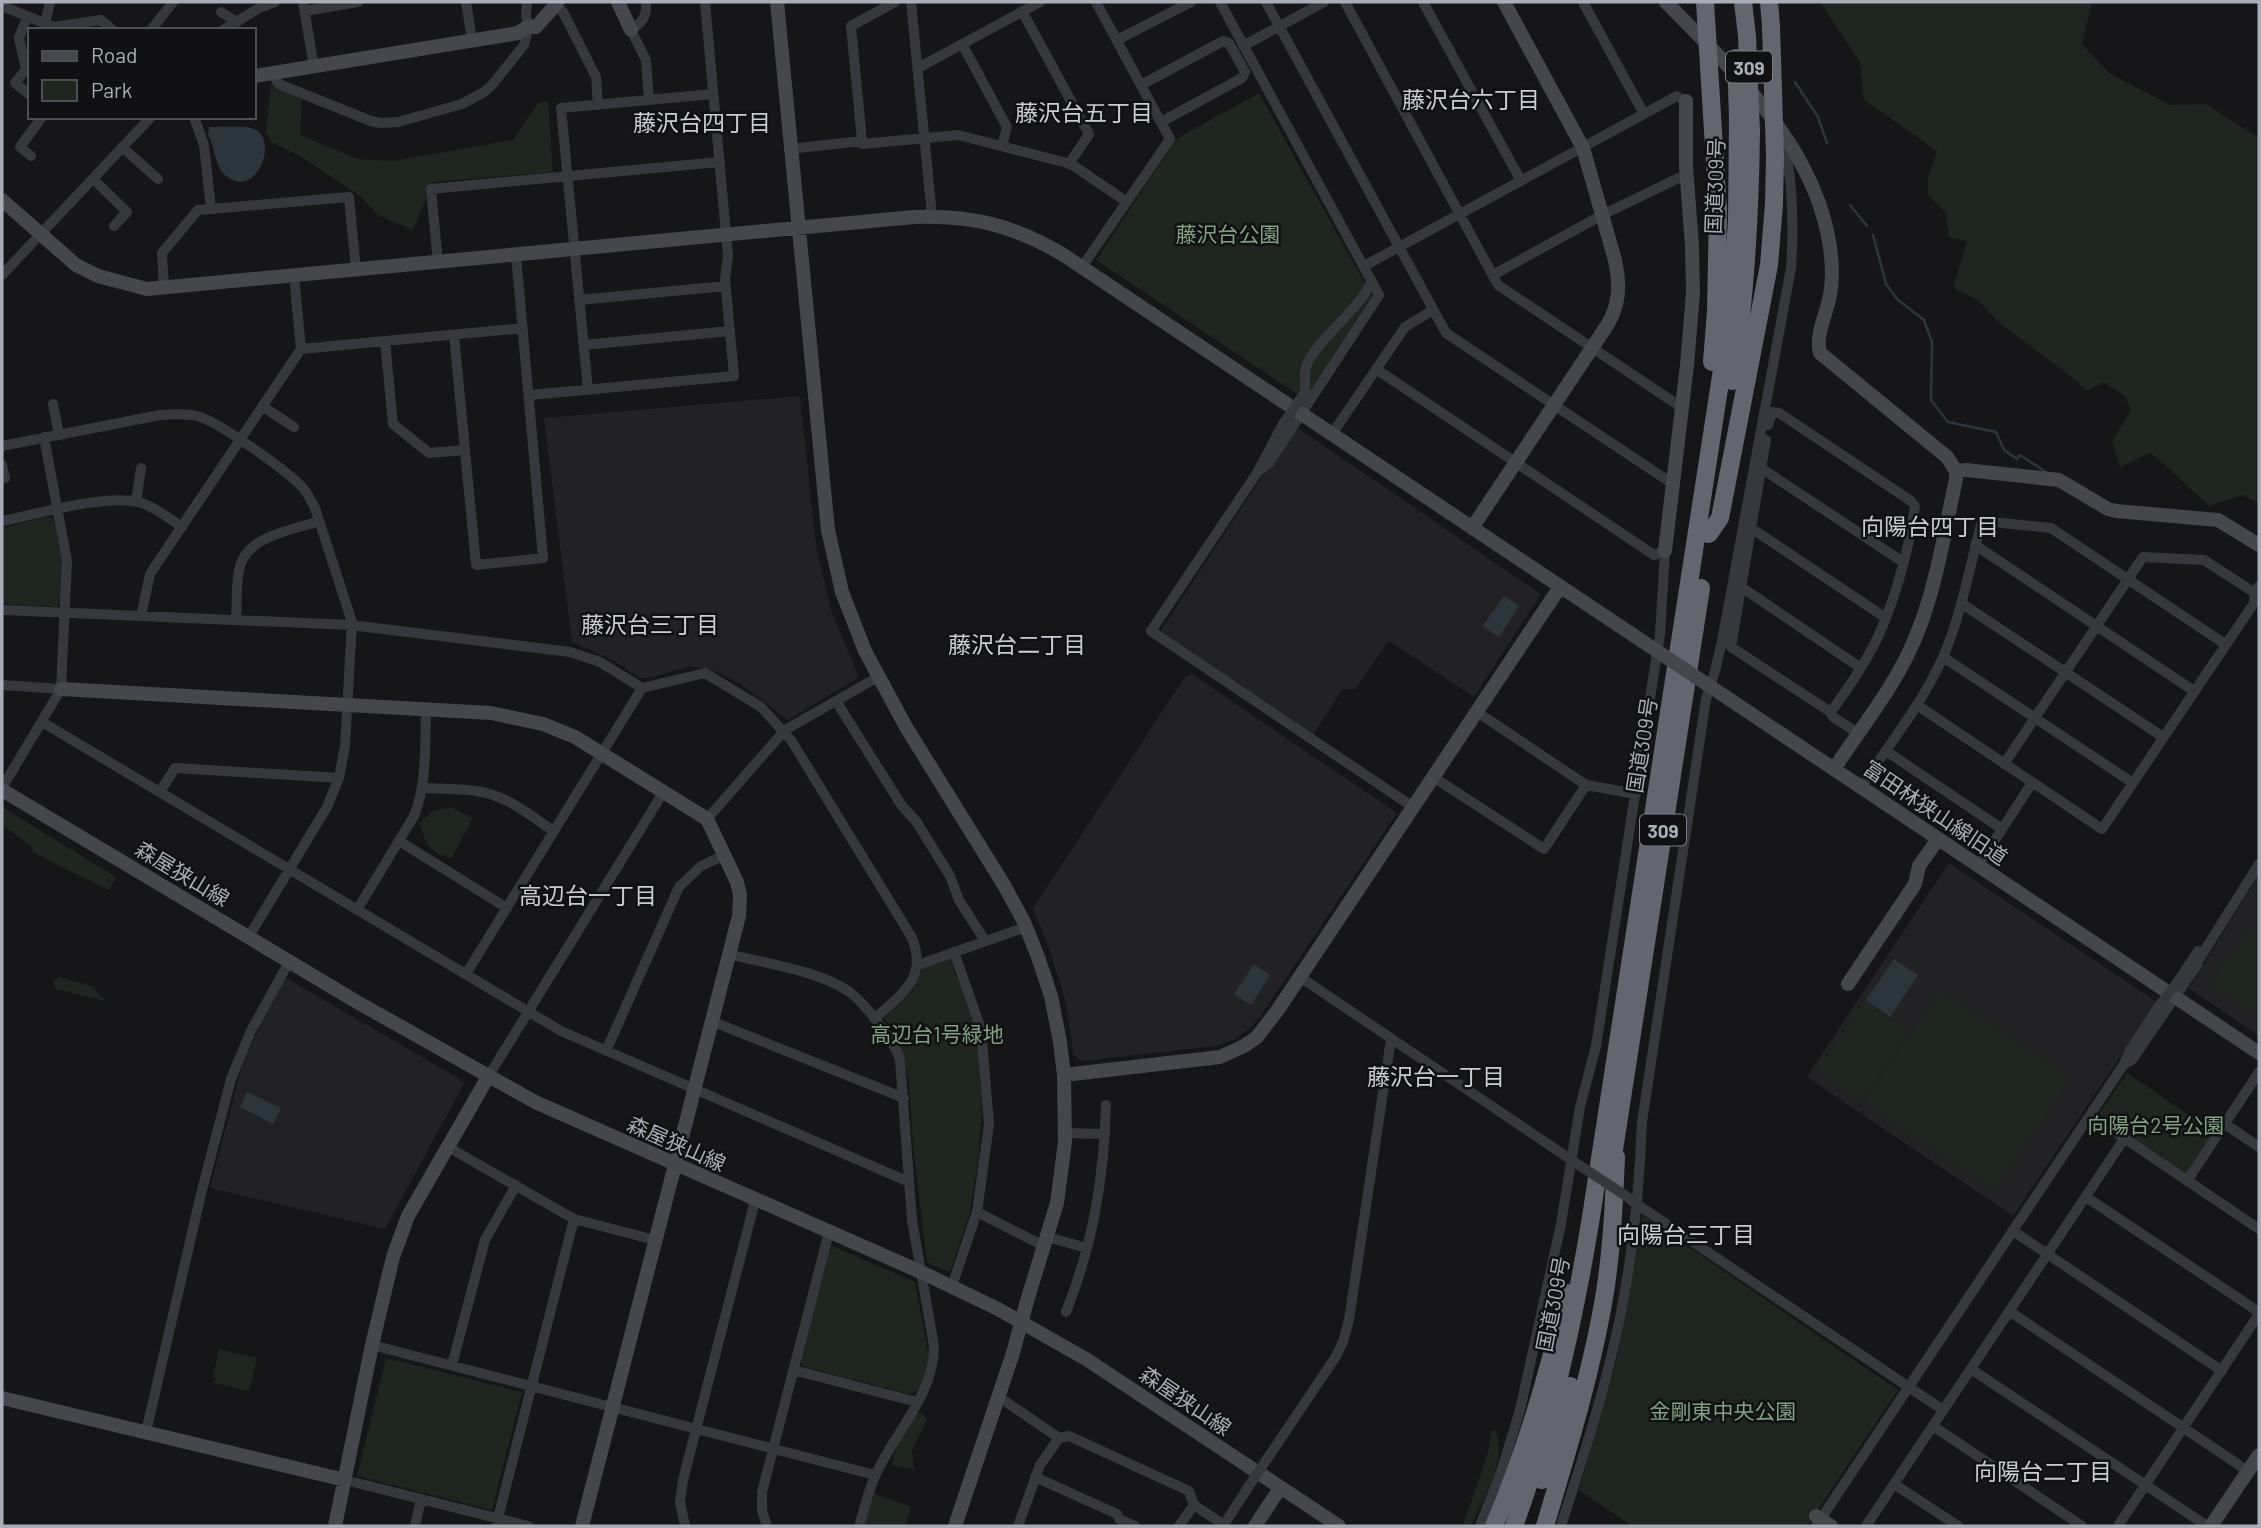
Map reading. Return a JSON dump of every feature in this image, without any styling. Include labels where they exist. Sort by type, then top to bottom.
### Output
[{"type":"highway","name":"309","points":[[1700,516],[1718,281],[1718,211],[1705,2]]},
{"type":"highway","name":"国道309号","points":[[1514,1526],[1545,1430],[1572,1325],[1613,1079],[1732,295],[1737,220],[1738,118],[1732,2]]},
{"type":"highway","name":"国道309号","points":[[1526,1526],[1557,1436],[1596,1261],[1742,310],[1748,239],[1751,132],[1744,2]]},
{"type":"highway","name":"309","points":[[1709,534],[1720,517],[1769,265],[1778,127],[1769,2]]},
{"type":"highway","name":"309","points":[[1494,1526],[1520,1459],[1550,1362],[1584,1217],[1598,1132],[1613,1079]]},
{"type":"highway","name":"309","points":[[1545,1526],[1584,1387],[1605,1292],[1618,1126]]},
{"type":"street","points":[[50,2],[51,27]]},
{"type":"street","points":[[153,28],[173,2]]},
{"type":"street","points":[[226,28],[259,8],[275,2]]},
{"type":"street","points":[[314,67],[304,6],[358,2]]},
{"type":"street","points":[[466,2],[472,40]]},
{"type":"street","points":[[274,73],[281,85],[371,121],[398,122],[462,104],[484,92],[524,45],[529,26],[526,17],[527,2]]},
{"type":"street","points":[[618,2],[646,60],[649,100]]},
{"type":"street","points":[[631,30],[641,23],[646,15],[646,2]]},
{"type":"street","points":[[530,395],[734,376],[726,286],[728,256],[705,2]]},
{"type":"street","points":[[777,2],[789,149],[828,530],[842,592],[852,622],[878,677],[1004,885],[1026,927],[1051,996],[1064,1075],[1065,1133],[1058,1203],[999,1397],[984,1434],[955,1526]]},
{"type":"street","points":[[895,2],[851,26],[862,144],[958,135],[1069,164],[1126,202]]},
{"type":"street","points":[[911,2],[932,216]]},
{"type":"street","points":[[918,68],[1040,2]]},
{"type":"street","points":[[1082,267],[1170,139],[1096,2]]},
{"type":"street","points":[[1116,40],[1176,4],[1191,2]]},
{"type":"street","points":[[1220,2],[1378,295],[1269,463],[1257,472]]},
{"type":"street","points":[[1266,2],[1446,333],[1672,484]]},
{"type":"street","points":[[1243,46],[1324,2]]},
{"type":"street","points":[[1345,2],[1498,285],[1681,407]]},
{"type":"street","points":[[1423,2],[1521,181]]},
{"type":"street","points":[[1472,528],[1592,348],[1614,313],[1618,297],[1617,269],[1583,148],[1504,2]]},
{"type":"street","points":[[1583,2],[1644,114]]},
{"type":"street","points":[[1666,2],[1707,43],[1778,127],[1796,153],[1814,191],[1830,247],[1832,283],[1819,342],[1820,353],[1947,457],[1956,471],[2059,480],[2108,509],[2218,520],[2259,545]]},
{"type":"street","points":[[256,76],[518,33],[529,26],[536,27],[557,3],[596,76],[598,104]]},
{"type":"street","points":[[2,6],[51,27],[100,20],[110,28]]},
{"type":"street","points":[[1022,11],[1089,134],[1069,164]]},
{"type":"street","points":[[221,12],[237,22]]},
{"type":"street","points":[[27,17],[19,38],[26,69],[15,83],[28,94]]},
{"type":"street","points":[[1141,85],[1223,41],[1229,43],[1245,72],[1242,78],[1161,122]]},
{"type":"street","points":[[962,44],[1007,127],[1002,146]]},
{"type":"street","points":[[588,390],[561,108],[712,94]]},
{"type":"street","points":[[1364,267],[1678,96],[1686,101],[1693,293],[1665,551],[1663,655],[1636,794],[1596,1046],[1580,1107],[1575,1162],[1520,1410],[1502,1469],[1480,1526]]},
{"type":"street","points":[[31,156],[20,146],[40,119]]},
{"type":"street","points":[[2,275],[149,119]]},
{"type":"street","points":[[195,119],[204,145],[211,209]]},
{"type":"street","points":[[1561,1526],[1610,1362],[1628,1272],[1632,1201],[1640,1179],[1642,1122],[1706,699],[1705,683],[1722,641],[1791,268],[1791,174],[1778,127]]},
{"type":"street","points":[[789,149],[862,141]]},
{"type":"street","points":[[122,147],[158,179]]},
{"type":"street","points":[[438,262],[431,189],[719,162]]},
{"type":"street","points":[[1493,275],[1602,215],[1687,174]]},
{"type":"street","points":[[93,179],[127,212],[114,226]]},
{"type":"street","points":[[164,288],[162,253],[198,211],[211,209],[349,197],[356,270]]},
{"type":"street","points":[[2,200],[67,258],[98,276],[147,289],[932,216],[974,220],[1012,229],[1038,240],[1082,267],[1834,769]]},
{"type":"street","points":[[454,335],[476,565],[543,558],[516,255]]},
{"type":"street","points":[[141,616],[150,574],[301,349],[294,275]]},
{"type":"street","points":[[1371,282],[1358,305],[1325,337],[1309,360],[1305,368],[1305,392],[1283,424],[1257,472],[1151,631],[1413,807]]},
{"type":"street","points":[[579,300],[726,286]]},
{"type":"street","points":[[1332,434],[1405,327],[1433,310]]},
{"type":"street","points":[[301,349],[523,328]]},
{"type":"street","points":[[584,345],[730,331]]},
{"type":"street","points":[[385,341],[393,424],[429,453],[465,450]]},
{"type":"street","points":[[1376,369],[1654,555],[1665,551]]},
{"type":"street","points":[[53,404],[59,435]]},
{"type":"street","points":[[262,406],[294,427]]},
{"type":"street","points":[[1829,711],[1834,708],[1861,668],[1886,618],[1903,562],[1915,504],[1772,412],[1731,647],[1858,733]]},
{"type":"street","points":[[2,446],[160,415],[179,414],[199,417],[217,425],[290,476],[306,491],[319,521],[352,625],[345,746],[339,778],[327,807],[248,938]]},
{"type":"street","points":[[2,789],[61,688],[67,561],[44,438]]},
{"type":"street","points":[[2,465],[5,478]]},
{"type":"street","points":[[136,502],[141,468]]},
{"type":"street","points":[[1761,468],[1903,562]]},
{"type":"street","name":"富田林狭山線旧道","points":[[1956,471],[1929,593],[1916,636],[1899,672],[1834,769],[2259,1053]]},
{"type":"street","points":[[2,521],[113,500],[136,502],[153,508],[182,527]]},
{"type":"street","points":[[1861,787],[1917,705],[1943,657],[1961,603],[1982,520],[2051,528],[2225,644]]},
{"type":"street","points":[[236,620],[239,571],[243,558],[251,548],[262,540],[319,521]]},
{"type":"street","points":[[1751,528],[1886,618]]},
{"type":"street","points":[[1975,545],[2194,691]]},
{"type":"street","points":[[1917,705],[2032,783],[2102,829],[2254,603],[2257,590],[2204,560],[2143,557],[2004,764]]},
{"type":"street","points":[[1064,1075],[1210,1059],[1234,1052],[1257,1037],[1300,977],[1560,587]]},
{"type":"street","points":[[1741,587],[1861,668]]},
{"type":"street","points":[[1961,603],[2163,737]]},
{"type":"street","points":[[2,610],[352,625],[570,652],[600,662],[642,688]]},
{"type":"street","points":[[1943,657],[2133,783]]},
{"type":"street","points":[[466,975],[642,688],[705,673],[761,707],[784,731],[911,936],[919,959],[909,986],[875,1018]]},
{"type":"street","points":[[707,819],[784,731],[878,677]]},
{"type":"street","points":[[2,686],[491,713],[524,719],[559,730],[602,753],[707,819],[737,882],[740,895],[739,916],[582,1526]]},
{"type":"street","points":[[836,701],[902,806],[916,821],[950,876],[958,900],[985,941]]},
{"type":"street","points":[[357,910],[414,817],[422,788],[426,709]]},
{"type":"street","points":[[1477,712],[1586,785],[1636,794]]},
{"type":"street","points":[[42,722],[561,1031],[909,1182]]},
{"type":"street","points":[[1886,751],[2002,830]]},
{"type":"street","points":[[160,792],[175,768],[339,778]]},
{"type":"street","points":[[1433,777],[1544,849],[1586,785]]},
{"type":"street","points":[[1978,866],[2032,783]]},
{"type":"street","points":[[422,788],[491,794],[502,798],[554,831]]},
{"type":"street","name":"森屋狭山線","points":[[2,789],[289,962],[554,1112],[921,1272],[1021,1322],[1086,1359],[1339,1526]]},
{"type":"street","points":[[335,1526],[372,1345],[400,1235],[488,1077],[664,791]]},
{"type":"street","points":[[1848,984],[1915,884],[1919,866],[1938,839]]},
{"type":"street","points":[[399,841],[507,908]]},
{"type":"street","points":[[606,1051],[679,887],[701,866],[725,855]]},
{"type":"street","points":[[2124,1064],[2132,1060],[2197,965],[2259,864]]},
{"type":"street","points":[[1821,1522],[2091,1115],[2159,1006],[2220,919],[2230,909]]},
{"type":"street","points":[[918,964],[1026,927]]},
{"type":"street","points":[[952,1286],[976,1212],[989,1124],[981,1029],[954,952]]},
{"type":"street","points":[[729,954],[831,981],[851,993],[875,1018],[896,1047],[902,1074],[912,1220],[934,1358],[930,1377],[875,1475],[859,1526]]},
{"type":"street","points":[[146,1432],[201,1194],[231,1079],[251,1031],[289,962]]},
{"type":"street","points":[[1300,977],[1943,1410]]},
{"type":"street","points":[[711,1021],[904,1098]]},
{"type":"street","points":[[1018,1526],[1040,1465],[1059,1438],[1069,1436],[1189,1491],[1194,1504],[1223,1525],[1343,1342],[1353,1294],[1391,1039]]},
{"type":"street","points":[[2186,1181],[2259,1072]]},
{"type":"street","points":[[1066,1312],[1087,1248],[1103,1166],[1106,1105]]},
{"type":"street","points":[[2091,1115],[2259,1229]]},
{"type":"street","points":[[2225,1124],[2259,1147]]},
{"type":"street","points":[[1065,1133],[1105,1134]]},
{"type":"street","points":[[1866,1526],[2124,1139]]},
{"type":"street","points":[[448,1147],[574,1219],[655,1240]]},
{"type":"street","points":[[452,1365],[485,1240],[516,1185]]},
{"type":"street","points":[[2086,1197],[2259,1313],[2118,1526]]},
{"type":"street","points":[[685,1526],[681,1512],[681,1491],[755,1200]]},
{"type":"street","points":[[976,1212],[1045,1242],[1087,1248]]},
{"type":"street","points":[[497,1522],[574,1219]]},
{"type":"street","points":[[2013,1231],[2222,1371]]},
{"type":"street","points":[[767,1526],[761,1502],[829,1232]]},
{"type":"street","points":[[2009,1311],[2248,1471]]},
{"type":"street","points":[[372,1345],[875,1475]]},
{"type":"street","points":[[1971,1369],[2209,1526],[2259,1455]]},
{"type":"street","points":[[793,1370],[917,1402]]},
{"type":"street","points":[[999,1397],[1059,1438]]},
{"type":"street","points":[[2,1398],[421,1499],[497,1522],[528,1526]]},
{"type":"street","points":[[1933,1426],[2082,1526]]},
{"type":"street","points":[[1035,1477],[1117,1514],[1119,1519],[1135,1526]]},
{"type":"street","points":[[1894,1484],[1958,1526]]},
{"type":"street","points":[[1255,1526],[1280,1488]]},
{"type":"street","points":[[415,1526],[421,1499]]},
{"type":"street","points":[[1179,1526],[1194,1504]]},
{"type":"shaded area","points":[[209,127],[244,127],[261,134],[265,153],[262,164],[249,180],[239,182],[224,174],[208,135]]},
{"type":"shaded area","points":[[800,396],[816,546],[831,610],[859,677],[788,720],[739,683],[712,670],[691,666],[640,678],[614,661],[572,642],[544,418]]},
{"type":"shaded area","points":[[1295,426],[1541,594],[1474,697],[1389,641],[1355,689],[1342,690],[1313,735],[1160,632]]},
{"type":"shaded area","points":[[1504,596],[1519,606],[1499,637],[1483,626]]},
{"type":"shaded area","points":[[1192,674],[1397,813],[1249,1029],[1233,1040],[1216,1046],[1081,1061],[1074,1055],[1065,999],[1033,908],[1185,677]]},
{"type":"shaded area","points":[[1949,863],[2157,1002],[2013,1216],[1807,1077]]},
{"type":"shaded area","points":[[2259,874],[2259,1036],[2189,988]]},
{"type":"shaded area","points":[[1894,959],[1918,975],[1890,1017],[1866,1000]]},
{"type":"shaded area","points":[[1254,964],[1270,975],[1251,1005],[1234,994]]},
{"type":"shaded area","points":[[286,978],[465,1082],[385,1229],[210,1188],[242,1066]]},
{"type":"shaded area","points":[[247,1092],[281,1108],[273,1124],[240,1107]]},
{"type":"green space","points":[[1820,2],[2092,2],[2082,44],[2109,73],[2170,105],[2206,104],[2259,138],[2259,503],[2243,495],[2209,506],[2150,453],[2120,467],[2112,441],[2131,410],[2125,396],[2104,382],[2087,391],[1997,321],[1978,300],[1953,288],[1967,241],[1949,237],[1945,212],[1928,195],[1928,178],[1937,151],[1864,100],[1860,62]]},
{"type":"green space","points":[[271,84],[302,97],[300,135],[358,159],[393,161],[513,140],[538,103],[548,101],[553,172],[433,182],[413,230],[378,215],[359,195],[300,156],[273,143],[266,133]]},
{"type":"green space","name":"藤沢台公園","points":[[1259,93],[1372,296],[1305,399],[1096,260],[1176,139]]},
{"type":"green space","points":[[45,517],[53,518],[62,564],[63,588],[57,607],[2,604],[2,528]]},
{"type":"green space","points":[[2,807],[116,877],[109,890],[33,852],[31,846],[2,825]]},
{"type":"green space","points":[[450,807],[473,818],[451,859],[439,855],[427,844],[419,823],[433,811]]},
{"type":"green space","points":[[2259,914],[2259,1017],[2211,983]]},
{"type":"green space","name":"高辺台1号緑地","points":[[950,959],[977,1031],[982,1112],[978,1163],[969,1216],[950,1272],[927,1262],[908,1078],[900,1047],[884,1018],[913,991],[922,969]]},
{"type":"green space","points":[[59,977],[92,986],[106,1001],[56,989],[53,983]]},
{"type":"green space","points":[[1940,991],[2064,1072],[2067,1084],[1995,1190],[1863,1102]]},
{"type":"green space","points":[[1864,1001],[1909,1032],[1859,1103],[1815,1072]]},
{"type":"green space","name":"向陽台2号公園","points":[[2127,1073],[2214,1132],[2186,1174],[2098,1115]]},
{"type":"green space","name":"金剛東中央公園","points":[[1642,1215],[1898,1390],[1807,1526],[1632,1526],[1579,1490],[1617,1357]]},
{"type":"green space","points":[[830,1245],[915,1282],[928,1352],[928,1364],[918,1391],[909,1394],[804,1367],[800,1361]]},
{"type":"green space","points":[[219,1349],[257,1358],[249,1391],[215,1383],[216,1378],[213,1377]]},
{"type":"green space","points":[[386,1358],[522,1392],[492,1510],[357,1476]]},
{"type":"green space","points":[[922,1412],[927,1420],[912,1451],[914,1470],[892,1465],[904,1432],[916,1414]]},
{"type":"green space","points":[[1493,1429],[1499,1443],[1492,1480],[1471,1526],[1462,1526],[1487,1456]]},
{"type":"green space","points":[[873,1493],[911,1507],[905,1526],[863,1526]]},
{"type":"waterway","points":[[1795,82],[1818,117],[1827,143]]},
{"type":"waterway","points":[[1850,205],[1867,226]]},
{"type":"waterway","points":[[1873,235],[1886,284],[1897,299],[1924,320],[1932,342],[1931,400],[1948,422],[1996,432],[2004,450],[2017,459],[2020,455],[2046,472]]},
{"type":"district","name":"藤沢台六丁目","points":[[1471,99]]},
{"type":"district","name":"藤沢台五丁目","points":[[1084,112]]},
{"type":"district","name":"藤沢台四丁目","points":[[702,122]]},
{"type":"district","name":"向陽台四丁目","points":[[1930,526]]},
{"type":"district","name":"藤沢台三丁目","points":[[650,624]]},
{"type":"district","name":"藤沢台二丁目","points":[[1017,644]]},
{"type":"district","name":"高辺台一丁目","points":[[588,895]]},
{"type":"district","name":"藤沢台一丁目","points":[[1436,1076]]},
{"type":"district","name":"向陽台三丁目","points":[[1686,1234]]},
{"type":"district","name":"向陽台二丁目","points":[[2043,1471]]}]
